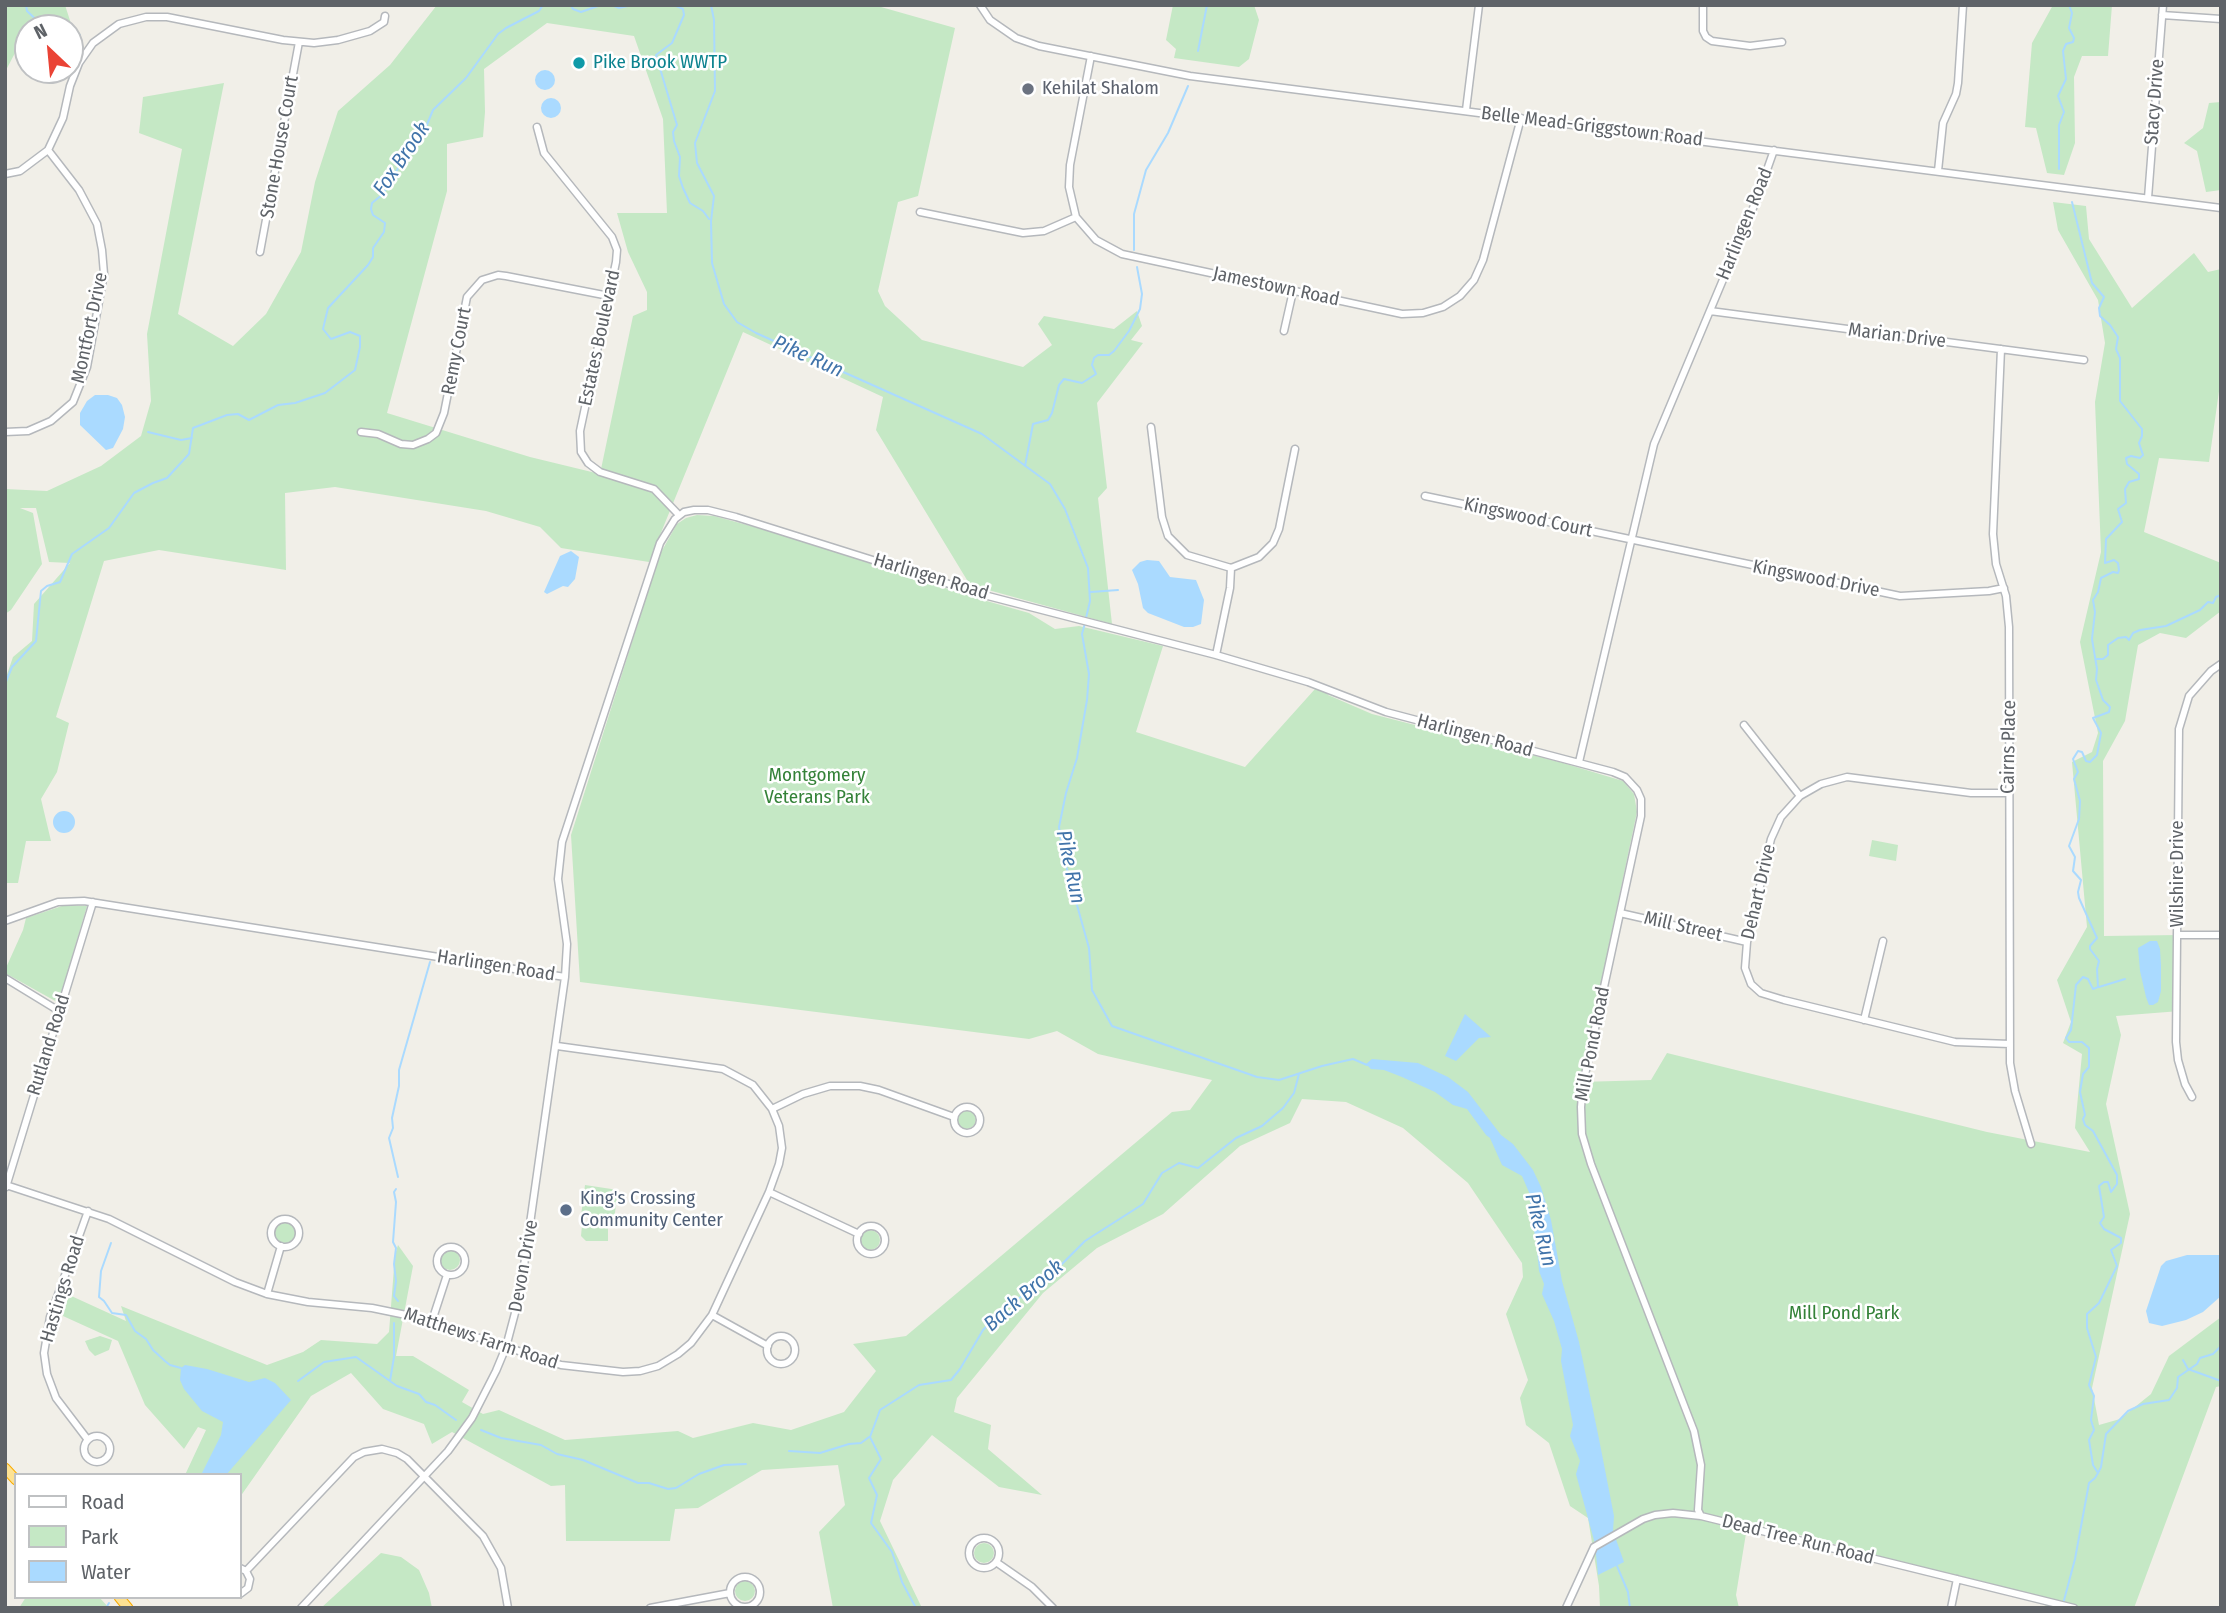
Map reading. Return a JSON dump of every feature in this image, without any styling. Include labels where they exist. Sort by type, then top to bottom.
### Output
[{"type":"street","name":"Belle Mead-Griggstown Road","points":[[980,5],[990,20],[1003,32],[1016,38],[1091,56],[1212,79],[2221,208]]},
{"type":"street","points":[[1466,110],[1479,5]]},
{"type":"street","points":[[1703,5],[1703,31],[1712,41],[1750,46],[1782,41]]},
{"type":"street","points":[[1937,171],[1943,123],[1958,83],[1963,5]]},
{"type":"street","name":"Stacy Drive","points":[[2148,198],[2163,5]]},
{"type":"street","points":[[2162,15],[2221,19]]},
{"type":"street","points":[[5,174],[20,171],[48,150],[63,118],[70,86],[83,55],[106,32],[132,19],[153,16],[177,18],[299,42],[330,42],[370,31],[384,22],[385,16]]},
{"type":"street","name":"Stone House Court","points":[[260,252],[299,42]]},
{"type":"street","points":[[920,212],[1023,233],[1044,231],[1076,216],[1070,197],[1069,176],[1091,56]]},
{"type":"street","name":"Jamestown Road","points":[[1076,216],[1096,240],[1122,254],[1412,314],[1433,311],[1460,296],[1474,280],[1483,260],[1521,118]]},
{"type":"street","name":"Estates Boulevard","points":[[537,127],[544,153],[614,241],[617,258],[580,431],[581,452],[588,463],[600,472],[654,489],[679,515]]},
{"type":"street","name":"Montfort Drive","points":[[5,432],[28,430],[51,421],[73,402],[87,367],[104,274],[97,224],[83,196],[48,150]]},
{"type":"street","name":"Harlingen Road","points":[[5,921],[58,902],[93,902],[565,977],[567,944],[558,879],[562,842],[657,553],[670,524],[679,515],[701,509],[825,543],[972,591],[1216,654],[1308,682],[1386,712],[1579,762],[1658,431],[1751,213],[1774,150]]},
{"type":"street","name":"Remy Court","points":[[361,432],[378,434],[401,444],[413,445],[436,433],[444,413],[467,297],[473,287],[486,277],[506,276],[609,296]]},
{"type":"street","points":[[1284,331],[1293,291]]},
{"type":"street","name":"Marian Drive","points":[[1710,311],[2084,360]]},
{"type":"street","name":"Cairns Place","points":[[2001,349],[1993,534],[1996,564],[2004,589],[2009,627],[2010,1044],[2013,1082],[2031,1144]]},
{"type":"street","points":[[1151,428],[1162,517],[1168,536],[1187,555],[1231,568],[1259,557],[1273,543],[1279,529],[1295,449]]},
{"type":"street","name":"Kingswood Court","points":[[1425,496],[1631,539]]},
{"type":"street","name":"Kingswood Drive","points":[[1631,539],[1900,596],[2004,589]]},
{"type":"street","points":[[1216,654],[1230,588],[1231,568]]},
{"type":"street","name":"Wilshire Drive","points":[[2192,1097],[2178,1060],[2180,720],[2189,696],[2211,671],[2221,664]]},
{"type":"street","points":[[1744,725],[1800,796]]},
{"type":"street","name":"Mill Pond Road","points":[[1579,762],[1625,777],[1634,785],[1641,799],[1641,816],[1583,1084],[1582,1134],[1591,1164],[1694,1431],[1701,1465],[1698,1510],[1701,1516]]},
{"type":"street","name":"Dehart Drive","points":[[2008,793],[1971,793],[1847,777],[1821,784],[1800,796],[1781,817],[1774,832],[1747,942],[1745,968],[1748,979],[1761,993],[1955,1042],[2010,1044]]},
{"type":"street","name":"Rutland Road","points":[[6,1187],[93,902]]},
{"type":"street","name":"Mill Street","points":[[1620,913],[1747,942]]},
{"type":"street","points":[[2178,935],[2221,935]]},
{"type":"street","points":[[1864,1020],[1883,941]]},
{"type":"street","name":"Devon Drive","points":[[301,1608],[448,1451],[472,1418],[506,1347],[520,1294],[565,977]]},
{"type":"street","points":[[5,978],[59,1011]]},
{"type":"street","name":"Matthews Farm Road","points":[[6,1187],[88,1211],[235,1282],[267,1294],[308,1302],[392,1311],[432,1321],[561,1365],[623,1372],[658,1366],[691,1343],[712,1315],[769,1192],[779,1164],[782,1148],[779,1126],[772,1109],[753,1085],[723,1069],[557,1046]]},
{"type":"street","points":[[772,1109],[803,1094],[830,1086],[860,1086],[879,1090],[954,1117]]},
{"type":"street","points":[[970,1107],[977,1111],[980,1123],[975,1131],[962,1132],[955,1126],[954,1117],[961,1108],[970,1107]]},
{"type":"street","points":[[769,1192],[859,1234]]},
{"type":"street","name":"Hastings Road","points":[[88,1211],[50,1317],[44,1353],[47,1374],[57,1398],[88,1440]]},
{"type":"street","points":[[290,1220],[297,1225],[298,1238],[293,1244],[281,1246],[273,1239],[272,1230],[276,1222],[290,1220]]},
{"type":"street","points":[[865,1228],[878,1228],[884,1234],[883,1247],[876,1253],[862,1251],[857,1243],[859,1234],[865,1228]]},
{"type":"street","points":[[267,1294],[281,1246]]},
{"type":"street","points":[[456,1247],[463,1253],[464,1267],[457,1274],[447,1275],[438,1266],[437,1257],[442,1249],[456,1247]]},
{"type":"street","points":[[432,1321],[447,1275]]},
{"type":"street","points":[[712,1315],[768,1346]]},
{"type":"street","points":[[786,1337],[793,1342],[794,1355],[788,1362],[779,1364],[768,1355],[768,1346],[773,1339],[786,1337]]},
{"type":"street","name":"Hastings Road","points":[[96,1436],[107,1440],[111,1448],[106,1460],[97,1463],[89,1460],[84,1448],[88,1440],[96,1436]]},
{"type":"street","points":[[242,1593],[250,1583],[243,1569],[354,1457],[382,1449],[397,1453],[476,1527],[491,1547],[504,1580],[508,1608]]},
{"type":"street","name":"Dead Tree Run Road","points":[[1566,1608],[1594,1547],[1655,1515],[1673,1513],[1701,1516],[2073,1608]]},
{"type":"street","points":[[983,1538],[996,1543],[999,1552],[996,1562],[988,1567],[974,1564],[969,1550],[974,1542],[983,1538]]},
{"type":"street","points":[[996,1562],[1032,1587],[1053,1608]]},
{"type":"street","points":[[745,1577],[755,1580],[760,1593],[755,1602],[747,1607],[738,1605],[730,1593],[732,1584],[745,1577]]},
{"type":"street","points":[[1951,1608],[1958,1579]]},
{"type":"street","points":[[650,1608],[730,1593]]},
{"type":"green space","points":[[5,5],[65,5],[68,14],[14,14],[14,55],[5,72]]},
{"type":"green space","points":[[437,5],[874,5],[955,28],[918,196],[898,202],[878,291],[885,306],[922,340],[1023,367],[1052,345],[1038,324],[1044,316],[1114,329],[1137,311],[1142,326],[1131,340],[1143,343],[1097,403],[1107,488],[1098,498],[1112,624],[970,585],[876,430],[883,397],[743,332],[649,562],[561,548],[540,527],[486,511],[335,487],[285,493],[286,570],[159,550],[104,561],[56,717],[69,723],[57,772],[41,799],[51,841],[26,841],[18,883],[5,883],[5,680],[13,657],[32,641],[34,604],[70,563],[49,562],[36,508],[20,508],[33,513],[42,564],[11,610],[5,614],[5,489],[47,491],[101,466],[141,436],[151,401],[147,334],[182,149],[139,133],[143,97],[224,83],[178,314],[233,346],[266,314],[301,252],[315,182],[338,111],[390,65]],"holes":[[[547,23],[634,36],[663,119],[667,213],[617,213],[628,252],[647,292],[647,310],[633,316],[600,474],[530,457],[387,413],[447,191],[447,144],[483,137],[484,69]]]},
{"type":"green space","points":[[1173,5],[1254,5],[1259,20],[1249,59],[1239,67],[1174,58],[1176,49],[1166,40]]},
{"type":"green space","points":[[2053,5],[2112,5],[2108,56],[2082,56],[2074,77],[2075,143],[2064,175],[2047,173],[2036,128],[2025,127],[2032,43]]},
{"type":"green space","points":[[2221,102],[2221,190],[2206,192],[2197,151],[2184,143],[2203,128],[2209,103]]},
{"type":"green space","points":[[2053,202],[2086,206],[2089,239],[2132,308],[2194,253],[2208,272],[2221,269],[2221,377],[2209,462],[2159,458],[2144,532],[2221,563],[2221,611],[2186,638],[2160,633],[2138,645],[2125,721],[2103,761],[2104,936],[2179,935],[2180,1011],[2116,1016],[2121,1035],[2106,1104],[2130,1214],[2092,1388],[2099,1425],[2120,1419],[2151,1394],[2169,1356],[2221,1317],[2221,1386],[2216,1387],[2134,1608],[2044,1608],[2048,1601],[1748,1521],[1736,1595],[1739,1608],[1600,1608],[1588,1518],[1570,1506],[1549,1443],[1526,1425],[1520,1398],[1528,1380],[1506,1314],[1523,1277],[1522,1263],[1468,1183],[1403,1128],[1346,1102],[1302,1099],[1290,1123],[1240,1146],[1163,1214],[1097,1248],[1043,1293],[957,1398],[954,1412],[991,1425],[988,1449],[1042,1495],[999,1487],[932,1435],[893,1480],[880,1521],[922,1608],[833,1608],[819,1532],[845,1505],[838,1465],[762,1470],[698,1508],[675,1509],[670,1541],[566,1541],[565,1485],[551,1486],[452,1432],[432,1444],[424,1424],[383,1409],[351,1373],[311,1396],[242,1494],[242,1473],[186,1473],[206,1430],[198,1427],[184,1449],[145,1405],[118,1341],[63,1316],[67,1294],[126,1321],[121,1306],[267,1365],[303,1352],[321,1340],[377,1344],[389,1332],[398,1245],[413,1266],[396,1356],[413,1356],[469,1390],[462,1402],[483,1414],[499,1410],[565,1440],[678,1431],[693,1438],[753,1423],[791,1430],[844,1412],[876,1371],[853,1344],[906,1336],[1172,1112],[1190,1110],[1212,1080],[1098,1054],[1057,1031],[1029,1039],[580,982],[571,835],[660,554],[677,524],[697,515],[714,516],[784,535],[1029,613],[1055,629],[1079,626],[1163,646],[1136,732],[1245,767],[1315,689],[1327,691],[1328,695],[1372,714],[1623,781],[1634,794],[1637,812],[1580,1082],[1651,1080],[1667,1053],[1987,1132],[2090,1152],[2075,1128],[2082,1054],[2063,1043],[2071,1022],[2057,980],[2087,927],[2072,762],[2092,752],[2098,733],[2080,642],[2101,552],[2095,402],[2105,343],[2098,300],[2058,230]]},
{"type":"green space","points":[[1872,840],[1898,845],[1896,861],[1869,856]]},
{"type":"green space","points":[[65,905],[87,906],[57,1002],[5,973],[5,970],[26,918]]},
{"type":"green space","points":[[966,1109],[973,1112],[976,1119],[973,1126],[966,1129],[959,1126],[956,1119],[959,1112]]},
{"type":"green space","points":[[585,1185],[618,1190],[614,1220],[581,1216]]},
{"type":"green space","points":[[285,1222],[293,1225],[296,1233],[293,1241],[285,1244],[277,1241],[274,1233],[277,1225]]},
{"type":"green space","points":[[588,1222],[608,1225],[608,1241],[586,1241],[581,1236],[582,1225]]},
{"type":"green space","points":[[866,1230],[874,1230],[880,1240],[874,1250],[866,1250],[860,1244],[860,1236]]},
{"type":"green space","points":[[446,1250],[454,1250],[460,1260],[454,1270],[446,1270],[440,1264],[440,1256]]},
{"type":"green space","points":[[100,1336],[112,1340],[109,1350],[95,1356],[85,1341]]},
{"type":"green space","points":[[984,1543],[991,1546],[994,1553],[991,1560],[984,1563],[977,1560],[974,1553],[977,1546]]},
{"type":"green space","points":[[381,1553],[401,1557],[419,1570],[432,1608],[321,1608]]},
{"type":"green space","points":[[741,1581],[749,1581],[755,1591],[749,1601],[741,1601],[735,1595],[735,1587]]},
{"type":"green space","points":[[25,1599],[101,1599],[109,1608],[19,1608]]},
{"type":"water","points":[[545,70],[552,73],[555,80],[552,87],[545,90],[538,87],[535,80],[538,73]]},
{"type":"water","points":[[551,98],[558,101],[561,108],[558,115],[551,118],[544,115],[541,108],[544,101]]},
{"type":"water","points":[[95,395],[117,398],[125,417],[123,429],[113,448],[106,450],[80,425],[80,413],[87,401]]},
{"type":"water","points":[[571,551],[579,557],[575,579],[568,587],[563,586],[547,594],[544,592],[560,556]]},
{"type":"water","points":[[1159,561],[1170,577],[1196,580],[1204,600],[1201,624],[1184,627],[1148,613],[1143,608],[1132,570],[1140,562]]},
{"type":"water","points":[[64,811],[72,814],[75,822],[72,830],[64,833],[56,830],[53,822],[56,814]]},
{"type":"water","points":[[2150,941],[2157,941],[2161,965],[2161,991],[2158,1002],[2153,1005],[2149,1005],[2146,997],[2138,948]]},
{"type":"water","points":[[1465,1014],[1491,1037],[1479,1038],[1456,1061],[1445,1056]]},
{"type":"water","points":[[1372,1059],[1418,1063],[1448,1077],[1468,1092],[1501,1135],[1513,1144],[1533,1170],[1541,1187],[1579,1342],[1614,1516],[1613,1531],[1624,1562],[1598,1575],[1595,1544],[1576,1474],[1580,1461],[1570,1436],[1573,1425],[1561,1361],[1562,1349],[1542,1294],[1544,1284],[1539,1271],[1536,1239],[1529,1211],[1531,1197],[1522,1176],[1502,1165],[1490,1138],[1467,1109],[1453,1105],[1435,1092],[1402,1077],[1384,1070],[1371,1069],[1366,1064]]},
{"type":"water","points":[[2187,1255],[2221,1255],[2221,1296],[2203,1312],[2186,1320],[2162,1326],[2149,1323],[2146,1311],[2161,1266],[2166,1261]]},
{"type":"water","points":[[185,1365],[207,1369],[249,1382],[265,1378],[275,1383],[291,1400],[228,1473],[202,1473],[221,1435],[223,1422],[202,1411],[184,1389],[180,1380],[181,1368]]},
{"type":"waterway","points":[[26,5],[30,14]]},
{"type":"waterway","name":"Fox Brook","points":[[5,684],[12,667],[36,641],[41,591],[60,582],[72,554],[109,528],[134,493],[167,478],[189,454],[193,428],[227,415],[238,414],[249,420],[278,405],[295,403],[325,393],[355,370],[360,336],[350,332],[331,339],[323,329],[328,308],[368,265],[373,257],[373,248],[384,232],[385,223],[373,215],[372,203],[383,194],[403,160],[421,139],[433,110],[466,78],[498,34],[539,11],[543,5]]},
{"type":"waterway","name":"Fox Brook","points":[[571,5],[573,9],[581,12],[610,5]]},
{"type":"waterway","name":"Fox Brook","points":[[612,5],[619,8],[632,5]]},
{"type":"waterway","name":"Fox Brook","points":[[674,5],[683,9],[684,15],[672,43],[656,55],[677,125],[673,132],[680,157],[679,176],[690,203],[703,211],[709,219]]},
{"type":"waterway","name":"Pike Run","points":[[711,5],[714,20],[715,91],[695,143],[697,163],[714,196],[711,221],[712,263],[724,304],[737,322],[756,333],[982,434],[1050,484],[1065,509],[1088,568],[1090,601],[1086,618]]},
{"type":"waterway","points":[[1198,51],[1207,5]]},
{"type":"waterway","points":[[2059,169],[2059,125],[2064,112],[2058,96],[2066,79],[2063,51],[2066,44],[2073,42],[2074,38],[2069,28],[2072,13],[2069,5]]},
{"type":"waterway","points":[[1134,250],[1134,214],[1146,170],[1168,133],[1188,86]]},
{"type":"waterway","points":[[2063,1604],[2075,1559],[2089,1483],[2098,1473],[2093,1465],[2089,1440],[2094,1430],[2091,1420],[2094,1396],[2089,1385],[2096,1357],[2087,1328],[2087,1314],[2099,1303],[2117,1266],[2111,1250],[2121,1243],[2121,1238],[2104,1229],[2100,1223],[2104,1217],[2099,1186],[2108,1182],[2111,1192],[2117,1184],[2117,1175],[2093,1131],[2085,1125],[2083,1119],[2085,1115],[2080,1092],[2083,1074],[2089,1067],[2089,1048],[2082,1042],[2069,1042],[2066,1038],[2071,1030],[2076,985],[2083,977],[2088,979],[2093,989],[2098,987],[2099,961],[2090,949],[2097,938],[2079,898],[2081,880],[2073,871],[2075,857],[2069,846],[2079,819],[2080,801],[2074,779],[2078,772],[2073,759],[2078,751],[2090,762],[2097,755],[2101,733],[2093,718],[2109,712],[2110,707],[2103,700],[2096,680],[2092,639],[2095,612],[2093,600],[2101,578],[2113,572],[2118,573],[2119,570],[2118,563],[2114,560],[2105,563],[2106,539],[2122,522],[2118,509],[2126,503],[2125,489],[2129,482],[2139,479],[2139,474],[2127,464],[2126,458],[2140,458],[2143,455],[2139,443],[2142,429],[2120,401],[2120,358],[2116,349],[2118,337],[2100,316],[2099,308],[2104,297],[2092,283],[2072,202]]},
{"type":"waterway","points":[[1025,466],[1033,424],[1048,420],[1059,385],[1064,379],[1082,383],[1096,374],[1092,365],[1094,358],[1098,355],[1109,355],[1129,331],[1140,309],[1142,294],[1137,267]]},
{"type":"waterway","points":[[148,432],[181,440],[192,438]]},
{"type":"waterway","points":[[1091,592],[1118,590]]},
{"type":"waterway","points":[[2097,659],[2108,655],[2108,645],[2118,638],[2126,637],[2129,640],[2133,633],[2140,630],[2166,626],[2200,610],[2208,602],[2213,603],[2216,597],[2221,595]]},
{"type":"waterway","name":"Pike Run","points":[[1085,623],[1082,634],[1089,674],[1087,700],[1077,758],[1059,827],[1063,855],[1089,948],[1092,990],[1112,1026],[1257,1077],[1279,1080],[1353,1059],[1367,1065]]},
{"type":"waterway","points":[[398,1177],[389,1138],[393,1128],[399,1070],[430,962]]},
{"type":"waterway","points":[[2099,987],[2125,979]]},
{"type":"waterway","name":"Back Brook","points":[[916,1608],[902,1582],[892,1552],[871,1523],[877,1495],[869,1478],[881,1459],[870,1437],[880,1410],[919,1385],[951,1380],[983,1330],[1009,1305],[1047,1279],[1085,1241],[1143,1204],[1162,1173],[1179,1163],[1198,1168],[1236,1138],[1262,1126],[1283,1108],[1294,1093],[1299,1074]]},
{"type":"waterway","points":[[396,1189],[393,1242],[396,1248],[394,1296],[398,1301]]},
{"type":"waterway","points":[[111,1243],[101,1271],[99,1297],[112,1313],[126,1315],[135,1331],[146,1339],[165,1361],[181,1368]]},
{"type":"waterway","points":[[390,1381],[394,1357],[394,1323]]},
{"type":"waterway","points":[[2098,1473],[2106,1434],[2128,1411],[2143,1404],[2169,1400],[2177,1388],[2178,1377],[2197,1364],[2200,1358],[2213,1354],[2221,1346]]},
{"type":"waterway","points":[[298,1381],[324,1362],[356,1357],[397,1386],[419,1394],[426,1402],[456,1420]]},
{"type":"waterway","points":[[2183,1360],[2188,1369],[2221,1381]]},
{"type":"waterway","points":[[481,1430],[501,1438],[541,1445],[557,1454],[583,1460],[638,1483],[649,1483],[668,1489],[676,1488],[699,1474],[724,1465],[746,1464]]},
{"type":"waterway","points":[[789,1451],[820,1453],[861,1443],[869,1437]]},
{"type":"waterway","name":"Pike Run","points":[[1617,1566],[1628,1592],[1630,1608]]},
{"type":"waterway","points":[[106,1608],[109,1603]]},
{"type":"place","name":"Pike Brook WWTP","points":[[579,63]]},
{"type":"place","name":"Kehilat Shalom","points":[[1028,89]]},
{"type":"place","name":"King's Crossing Community Center","points":[[566,1210]]},
{"type":"park label","name":"Montgomery Veterans Park","points":[[817,787]]},
{"type":"park label","name":"Mill Pond Park","points":[[1844,1314]]}]
